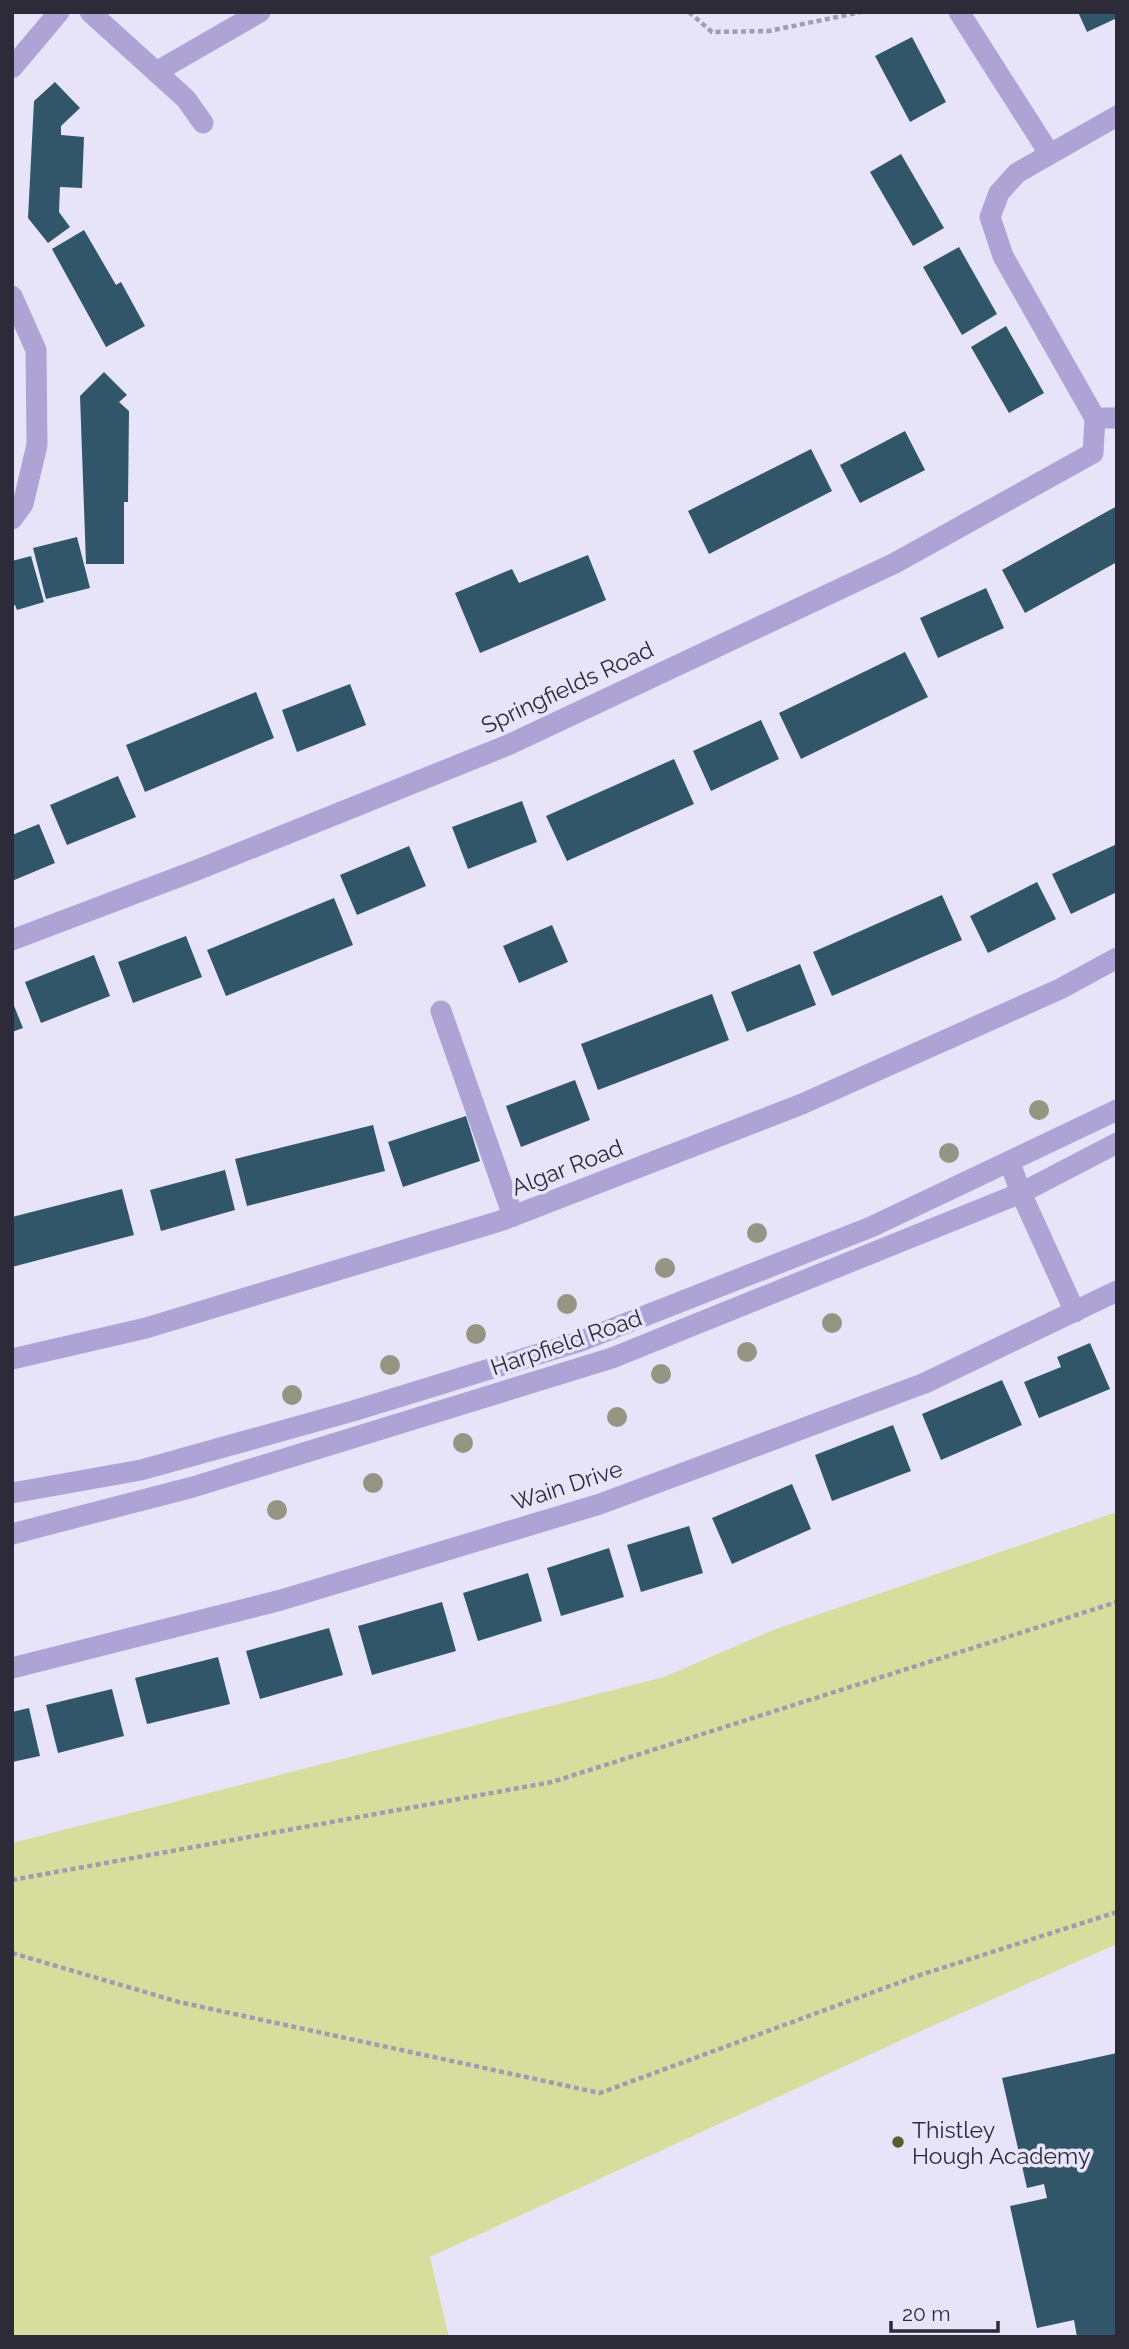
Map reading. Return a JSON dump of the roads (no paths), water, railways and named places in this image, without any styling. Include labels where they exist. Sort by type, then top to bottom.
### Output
[{"type":"street","points":[[12,68],[59,12]]},
{"type":"street","points":[[90,12],[186,99],[202,124]]},
{"type":"street","points":[[156,72],[260,12]]},
{"type":"street","points":[[959,12],[1048,153]]},
{"type":"street","points":[[1117,116],[1017,173],[999,193],[990,218],[1003,256],[1094,418],[1117,418]]},
{"type":"street","points":[[12,296],[36,351],[37,445],[23,504],[12,519]]},
{"type":"street","name":"Springfields Road","points":[[12,940],[210,865],[508,745],[895,562],[1093,453],[1094,418]]},
{"type":"street","name":"Algar Road","points":[[12,1359],[146,1328],[513,1216],[802,1104],[1060,989],[1117,958]]},
{"type":"street","points":[[441,1011],[513,1216]]},
{"type":"street","name":"Harpfield Road","points":[[12,1493],[141,1470],[581,1341],[871,1227],[1117,1110]]},
{"type":"street","name":"Harpfield Road","points":[[12,1534],[192,1487],[612,1358],[1021,1193],[1117,1143]]},
{"type":"street","points":[[1010,1163],[1075,1312]]},
{"type":"street","name":"Wain Drive","points":[[12,1668],[281,1600],[600,1504],[925,1383],[1117,1291]]},
{"type":"place","name":"Thistley Hough Academy","points":[[898,2142]]}]
